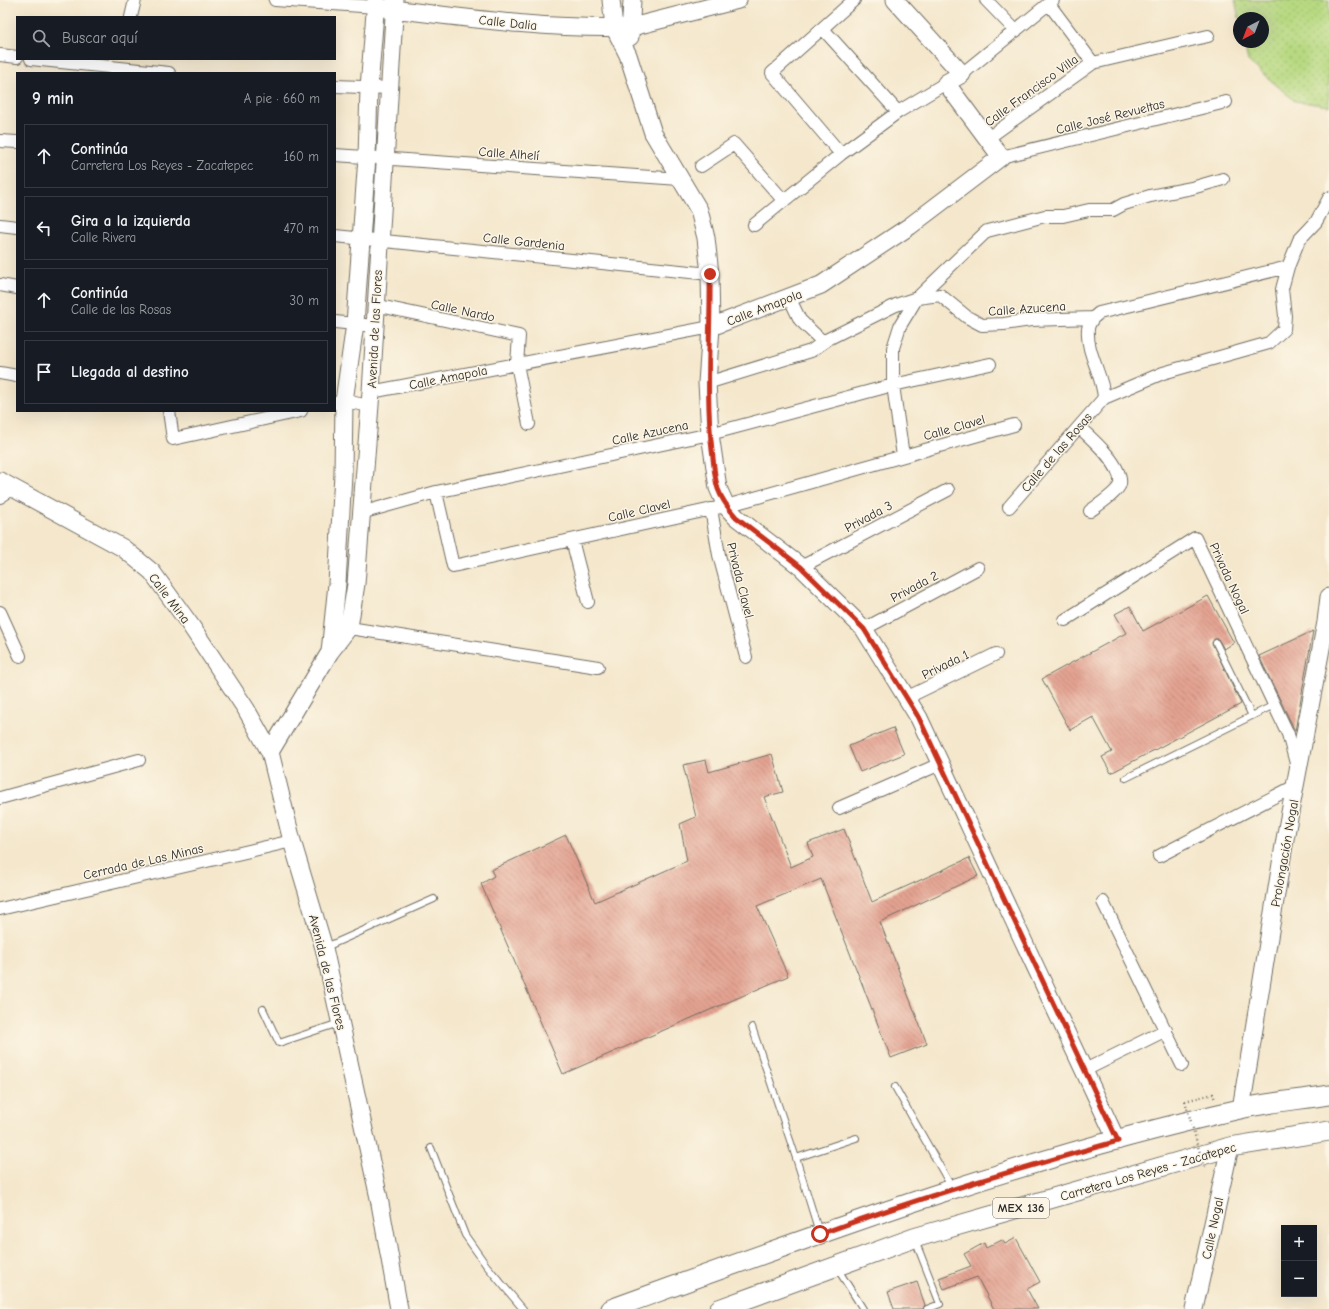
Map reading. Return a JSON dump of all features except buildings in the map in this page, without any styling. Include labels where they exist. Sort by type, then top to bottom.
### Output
[{"type":"main road","points":[[611,0],[614,27],[628,55],[653,133],[699,210],[706,238],[710,274],[711,327],[707,383],[710,434],[718,488],[718,507],[736,517],[801,567],[864,629],[919,718],[1118,1141]]},
{"type":"main road","points":[[628,55],[632,27],[632,0]]},
{"type":"main road","name":"Calle Dalia","points":[[376,4],[394,5],[546,26],[632,27],[738,0]]},
{"type":"main road","points":[[895,0],[962,74],[946,83],[1001,156]]},
{"type":"main road","name":"Avenida de las Flores","points":[[341,627],[343,474],[340,402],[355,324],[367,157],[369,88],[376,4]]},
{"type":"main road","name":"Avenida de las Flores","points":[[394,5],[386,158],[356,584],[341,627],[330,652],[270,752],[292,841],[324,948],[379,1198],[399,1309]]},
{"type":"main road","name":"Calle Amapola","points":[[711,327],[821,285],[910,226],[1001,156]]},
{"type":"main road","name":"Calle Mina","points":[[4,489],[123,548],[152,572],[191,626],[246,709],[270,752]]},
{"type":"main road","name":"Prolongación Nogal","points":[[1241,1108],[1297,779],[1327,626],[1329,597]]},
{"type":"main road","points":[[611,1309],[820,1234],[952,1190],[1118,1141],[1241,1108],[1329,1095]]},
{"type":"main road","name":"Carretera Los Reyes - Zacatepec","points":[[719,1309],[914,1238],[1230,1147],[1329,1131]]},
{"type":"main road","name":"Calle Nogal","points":[[1194,1309],[1230,1147]]},
{"type":"street","points":[[131,16],[135,0]]},
{"type":"street","name":"Calle Dalia","points":[[275,0],[376,4]]},
{"type":"street","points":[[841,154],[772,73],[854,0]]},
{"type":"street","points":[[986,0],[1016,31]]},
{"type":"street","points":[[962,74],[1051,2],[1093,63]]},
{"type":"street","points":[[823,29],[898,112]]},
{"type":"street","name":"Calle Francisco Villa","points":[[988,138],[1093,63],[1208,36]]},
{"type":"street","points":[[0,55],[16,57]]},
{"type":"street","points":[[42,60],[161,72]]},
{"type":"street","points":[[754,225],[841,154],[898,112],[946,83]]},
{"type":"street","points":[[336,86],[390,88]]},
{"type":"street","name":"Calle José Revueltas","points":[[1001,156],[1226,102]]},
{"type":"street","points":[[0,141],[16,142]]},
{"type":"street","points":[[701,166],[734,144],[784,201]]},
{"type":"street","name":"Calle Alhelí","points":[[336,155],[680,179]]},
{"type":"street","points":[[903,456],[893,385],[893,348],[900,326],[917,298],[987,231],[1045,216],[1064,216],[1089,210],[1113,210],[1124,204],[1150,196],[1192,188],[1223,179]]},
{"type":"street","points":[[1093,318],[1088,328],[1097,372],[1103,385],[1104,398],[1163,373],[1269,344],[1284,329],[1285,316],[1282,289],[1288,267],[1299,240],[1316,222],[1329,198]]},
{"type":"street","points":[[0,225],[16,227]]},
{"type":"street","name":"Calle Gardenia","points":[[336,236],[710,274]]},
{"type":"street","name":"Calle Azucena","points":[[707,383],[811,352],[823,342],[896,304],[917,298],[940,295],[967,317],[982,325],[1004,324],[1031,320],[1093,318],[1099,313],[1288,267]]},
{"type":"street","points":[[0,286],[16,288]]},
{"type":"street","points":[[789,298],[800,320],[823,342]]},
{"type":"street","name":"Calle Nardo","points":[[375,305],[519,336],[517,364]]},
{"type":"street","points":[[336,322],[374,326]]},
{"type":"street","name":"Calle Amapola","points":[[370,399],[517,364],[711,327]]},
{"type":"street","points":[[517,364],[529,424]]},
{"type":"street","name":"Calle Azucena","points":[[361,513],[436,492],[710,434],[893,385],[990,364]]},
{"type":"street","points":[[0,373],[16,376]]},
{"type":"street","name":"Calle de las Rosas","points":[[1009,507],[1104,398]]},
{"type":"street","points":[[340,402],[370,399]]},
{"type":"street","points":[[169,412],[172,439],[250,417],[292,412]]},
{"type":"street","name":"Calle Clavel","points":[[436,492],[453,566],[718,507],[1014,425]]},
{"type":"street","points":[[1079,427],[1102,448],[1111,460],[1120,485],[1116,491],[1090,512]]},
{"type":"street","points":[[343,474],[364,477]]},
{"type":"street","name":"Privada 3","points":[[801,567],[948,490]]},
{"type":"street","name":"Privada Clavel","points":[[718,507],[719,555],[746,657]]},
{"type":"street","name":"Privada Nogal","points":[[1065,620],[1195,538],[1288,734],[1297,779]]},
{"type":"street","points":[[572,540],[588,602]]},
{"type":"street","name":"Privada 2","points":[[864,629],[978,568]]},
{"type":"street","points":[[0,612],[20,656]]},
{"type":"street","points":[[341,627],[598,667]]},
{"type":"street","name":"Privada 1","points":[[906,698],[996,654]]},
{"type":"street","points":[[0,798],[139,760]]},
{"type":"street","points":[[839,808],[940,764]]},
{"type":"street","points":[[1159,856],[1297,779]]},
{"type":"street","name":"Cerrada de Las Minas","points":[[0,910],[292,841]]},
{"type":"street","points":[[1103,902],[1182,1065]]},
{"type":"street","points":[[1084,1070],[1166,1030]]},
{"type":"lane","points":[[1216,643],[1252,716]]},
{"type":"lane","points":[[1126,778],[1274,705]]},
{"type":"lane","points":[[324,948],[434,899]]},
{"type":"lane","points":[[263,1009],[279,1043],[341,1022]]},
{"type":"lane","points":[[752,1027],[820,1234]]},
{"type":"lane","points":[[895,1087],[952,1190]]},
{"type":"lane","points":[[796,1158],[856,1138]]},
{"type":"lane","points":[[431,1148],[465,1235],[486,1265],[523,1309]]},
{"type":"lane","points":[[914,1238],[940,1304],[928,1309]]},
{"type":"lane","points":[[836,1266],[863,1309]]},
{"type":"path","points":[[1204,1166],[1185,1101],[1213,1094]]},
{"type":"green space","points":[[1235,0],[1329,0],[1329,106],[1295,101],[1248,61],[1245,48],[1269,48],[1269,12],[1238,12]]},
{"type":"route","points":[[710,274],[711,327],[707,383],[710,434],[718,488],[726,506],[736,517],[801,567],[820,584],[864,629],[919,718],[1118,1141],[1034,1164],[863,1218],[820,1234]]}]
